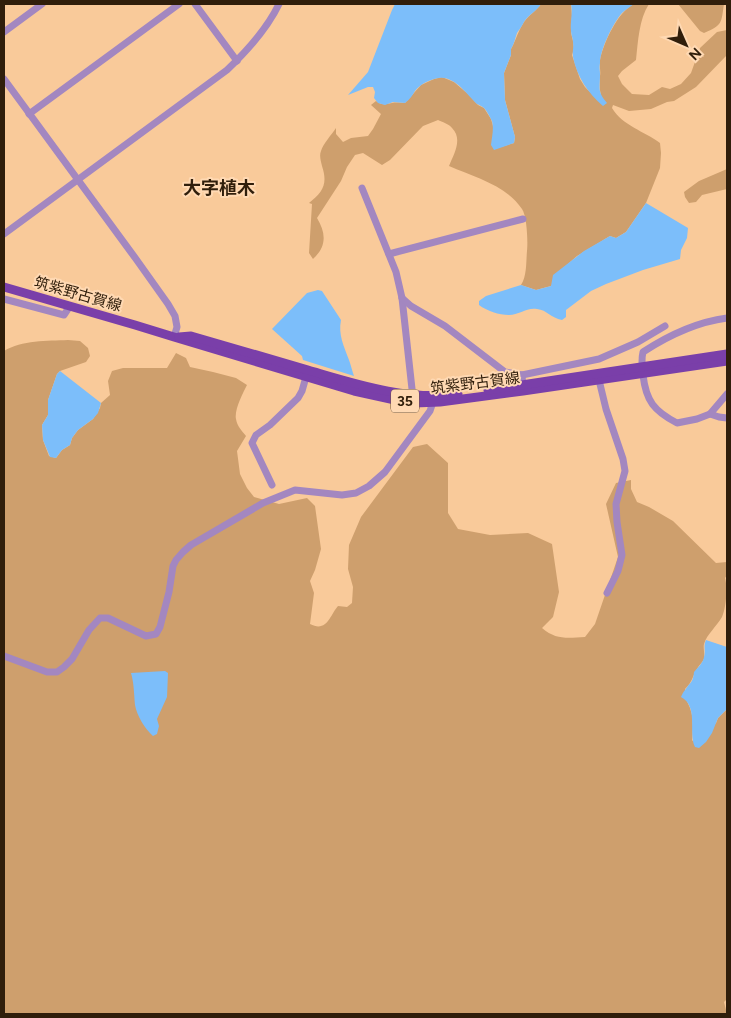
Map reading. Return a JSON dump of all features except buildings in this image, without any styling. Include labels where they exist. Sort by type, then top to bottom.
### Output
[{"type":"main road","name":"筑紫野古賀線","points":[[4,286],[354,391],[395,400],[433,399],[599,380],[642,370],[727,362]]},
{"type":"main road","name":"筑紫野古賀線","points":[[174,337],[191,336],[413,399]]},
{"type":"main road","name":"筑紫野古賀線","points":[[523,388],[642,370],[727,354]]},
{"type":"street","points":[[4,32],[42,4]]},
{"type":"street","points":[[29,114],[179,4]]},
{"type":"street","points":[[194,4],[237,61]]},
{"type":"street","points":[[4,234],[227,70],[237,61],[269,22],[279,4]]},
{"type":"street","points":[[4,79],[168,304],[175,316],[177,328],[174,337]]},
{"type":"street","points":[[362,188],[396,272],[402,298],[413,399]]},
{"type":"street","points":[[388,254],[523,219]]},
{"type":"street","points":[[402,298],[445,326],[506,372],[522,374],[599,359],[638,342],[665,326]]},
{"type":"street","points":[[4,299],[64,315],[70,306]]},
{"type":"street","points":[[727,318],[710,320],[692,326],[643,352],[641,361],[644,388],[652,405],[662,415],[677,424],[710,414],[727,394]]},
{"type":"street","points":[[522,374],[523,388]]},
{"type":"street","points":[[272,486],[252,443],[260,431],[270,425],[298,398],[306,377]]},
{"type":"street","points":[[599,380],[625,471],[616,504],[616,522],[622,555],[618,571],[607,593]]},
{"type":"street","points":[[4,656],[47,672],[57,672],[72,659],[89,630],[100,618],[108,618],[146,636],[156,634],[160,627],[169,592],[173,566],[176,560],[191,545],[263,503],[295,490],[342,495],[356,492],[369,486],[385,472],[430,411],[433,399]]},
{"type":"street","points":[[710,414],[727,418]]},
{"type":"shaded area","points":[[541,4],[571,4],[571,33],[574,49],[572,55],[580,79],[585,87],[590,92],[601,95],[600,62],[604,45],[622,13],[634,4],[649,4],[641,24],[636,60],[618,76],[622,84],[632,94],[649,95],[662,87],[670,89],[681,84],[691,73],[700,48],[717,32],[727,30],[727,55],[696,87],[674,101],[651,109],[629,111],[613,105],[612,108],[622,119],[660,143],[660,168],[646,203],[626,232],[616,238],[610,236],[577,256],[551,286],[536,290],[521,285],[525,273],[527,247],[524,212],[515,201],[498,188],[449,166],[455,152],[457,137],[451,127],[438,120],[423,126],[390,160],[382,165],[363,153],[355,155],[317,218],[324,239],[321,249],[313,259],[309,253],[312,204],[309,203],[321,191],[324,183],[320,153],[336,128],[336,134],[343,142],[351,138],[368,136],[381,114],[371,105],[376,101],[380,104],[405,103],[421,85],[442,77],[454,82],[478,105],[484,108],[493,126],[494,149],[514,143],[515,137],[505,100],[504,73],[511,55],[511,49],[522,25]]},
{"type":"shaded area","points":[[678,4],[724,4],[720,23],[715,28],[704,33],[700,31]]},
{"type":"shaded area","points":[[727,169],[727,189],[702,195],[696,202],[689,203],[684,192],[699,181]]},
{"type":"shaded area","points":[[80,341],[88,348],[90,356],[86,362],[60,371],[57,374],[48,400],[48,415],[42,425],[43,440],[49,456],[56,458],[62,450],[70,445],[72,438],[78,430],[93,419],[101,403],[110,395],[108,381],[112,371],[123,368],[167,368],[176,353],[186,358],[190,367],[236,378],[247,385],[236,411],[236,419],[237,424],[246,436],[237,451],[240,474],[247,488],[254,497],[279,504],[307,498],[315,506],[321,549],[310,581],[314,593],[310,624],[316,626],[324,625],[338,606],[347,607],[352,603],[353,587],[348,569],[349,545],[361,517],[413,447],[427,444],[448,463],[448,513],[458,529],[490,535],[528,533],[552,544],[559,592],[553,617],[542,628],[552,635],[567,638],[585,637],[595,624],[618,557],[606,504],[616,483],[631,480],[631,489],[637,502],[673,521],[716,563],[727,562],[727,575],[725,578],[726,598],[722,617],[705,640],[704,659],[690,684],[685,689],[686,699],[692,715],[692,741],[716,723],[718,718],[727,709],[727,999],[724,1002],[727,1014],[4,1014],[4,351],[27,343]]},
{"type":"water","points":[[395,4],[541,4],[517,33],[504,73],[505,100],[515,137],[514,143],[494,150],[491,145],[492,121],[486,111],[465,91],[445,78],[439,78],[423,84],[417,88],[405,103],[393,102],[385,105],[378,103],[374,98],[375,92],[373,87],[368,87],[348,95],[368,72]]},
{"type":"water","points":[[571,4],[634,4],[618,17],[602,51],[600,90],[607,103],[603,106],[584,84],[577,71],[573,55]]},
{"type":"water","points":[[646,203],[688,228],[687,238],[681,250],[680,259],[643,270],[591,291],[566,310],[566,317],[562,320],[537,309],[505,315],[489,311],[479,305],[479,301],[486,296],[521,285],[536,290],[551,286],[553,275],[584,251],[610,236],[616,238],[626,232]]},
{"type":"water","points":[[318,290],[322,291],[341,320],[340,331],[342,340],[354,376],[303,360],[302,356],[272,329],[307,293]]},
{"type":"water","points":[[60,371],[101,403],[98,413],[78,430],[72,438],[70,445],[62,450],[56,458],[50,457],[43,440],[42,425],[48,415],[48,400],[57,374]]},
{"type":"water","points":[[706,640],[727,647],[727,709],[718,718],[706,742],[699,748],[695,747],[693,741],[690,707],[681,697],[692,680],[694,672],[703,661]]},
{"type":"water","points":[[165,671],[168,673],[167,697],[157,719],[159,726],[157,734],[153,736],[147,730],[136,709],[131,673]]},
{"type":"district","name":"大字植木","points":[[219,188]]}]
